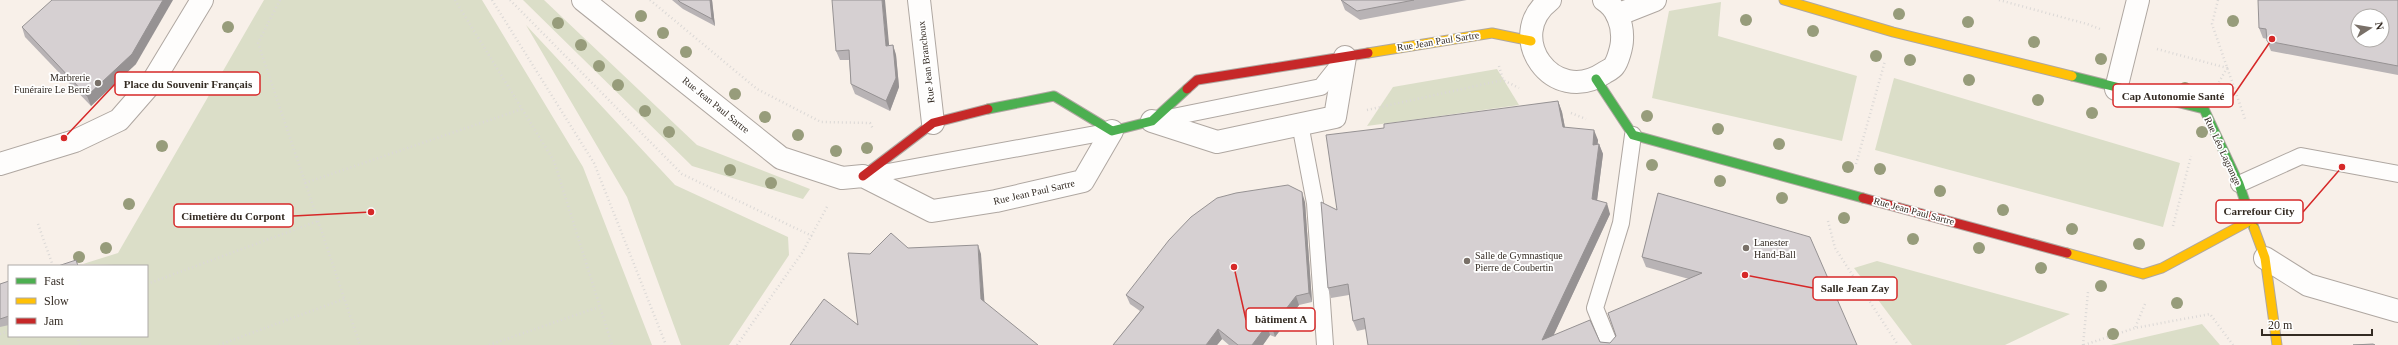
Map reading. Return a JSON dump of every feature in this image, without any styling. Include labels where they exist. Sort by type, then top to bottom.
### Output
[{"type":"street","points":[[0,164],[75,141],[119,120],[153,81],[202,0]]},
{"type":"street","name":"Rue Jean Paul Sartre","points":[[583,0],[781,158],[853,177],[932,211],[996,202],[1083,181],[1112,131],[1152,121],[1198,80],[1492,33],[1531,41]]},
{"type":"street","name":"Rue Jean Branchoux","points":[[919,0],[933,123]]},
{"type":"street","points":[[1550,0],[1542,6],[1532,25],[1531,41],[1539,62],[1550,74],[1564,81],[1580,83],[1596,79],[1614,67],[1622,41],[1622,25],[1610,7],[1656,0]]},
{"type":"street","points":[[1784,0],[1893,32],[2116,89],[2138,0]]},
{"type":"street","points":[[1152,121],[1218,142],[1334,117],[1346,56]]},
{"type":"street","points":[[1596,79],[1633,135]]},
{"type":"street","name":"Rue Léo Lagrange","points":[[2116,89],[2204,109],[2239,184],[2265,258],[2277,345]]},
{"type":"street","points":[[853,177],[933,123],[977,111],[1054,96],[1112,131]]},
{"type":"street","name":"Rue Jean Paul Sartre","points":[[1633,135],[2143,274],[2162,268],[2251,220]]},
{"type":"street","points":[[2265,258],[2308,285],[2398,311]]},
{"type":"lane","points":[[1152,121],[1321,87],[1346,56]]},
{"type":"lane","points":[[1300,124],[1314,203],[1324,345]]},
{"type":"lane","points":[[853,177],[1112,131]]},
{"type":"lane","points":[[1610,345],[1595,308],[1621,223],[1633,135]]},
{"type":"lane","points":[[2239,184],[2301,156],[2398,174]]},
{"type":"path","points":[[280,0],[258,43],[360,345]]},
{"type":"path","points":[[455,0],[554,161],[612,345]]},
{"type":"path","points":[[492,0],[594,163],[666,345]]},
{"type":"path","points":[[510,0],[682,174],[812,236]]},
{"type":"path","points":[[650,0],[757,89],[821,122],[870,123],[875,135]]},
{"type":"path","points":[[2218,0],[2212,24],[2247,124]]},
{"type":"path","points":[[1848,193],[1893,32]]},
{"type":"path","points":[[1334,117],[1503,80]]},
{"type":"path","points":[[305,183],[522,109]]},
{"type":"path","points":[[737,345],[802,253],[853,177]]},
{"type":"path","points":[[1819,185],[1835,248],[1898,345]]},
{"type":"path","points":[[148,284],[318,221]]},
{"type":"path","points":[[38,224],[53,265]]},
{"type":"path","points":[[2092,259],[2083,345],[2135,328]]},
{"type":"path","points":[[219,345],[344,299]]},
{"type":"path","points":[[489,345],[599,307]]},
{"type":"green space","points":[[264,0],[482,0],[583,167],[652,345],[0,345],[0,325],[8,322],[8,337],[148,337],[148,265],[83,264],[118,253]]},
{"type":"green space","points":[[523,0],[544,0],[697,145],[810,189],[803,199],[692,166]]},
{"type":"green space","points":[[1721,2],[1718,36],[1857,76],[1842,141],[1652,98],[1669,11]]},
{"type":"green space","points":[[526,25],[675,185],[788,237],[789,255],[729,345],[681,345],[627,197]]},
{"type":"green space","points":[[1497,69],[1519,105],[1367,126],[1393,87]]},
{"type":"green space","points":[[1894,78],[2180,163],[2163,227],[1875,150]]},
{"type":"green space","points":[[1877,261],[2070,314],[2005,345],[1912,345],[1854,268]]},
{"type":"green space","points":[[2202,324],[2220,345],[2111,345]]},
{"type":"building","points":[[52,0],[163,0],[132,54],[87,96],[22,27]]},
{"type":"building","points":[[678,0],[710,0],[712,19],[680,2]]},
{"type":"building","points":[[832,0],[882,0],[886,46],[893,45],[896,78],[886,101],[851,84],[849,50],[836,51]]},
{"type":"building","points":[[1341,0],[1414,0],[1357,11]]},
{"type":"building","points":[[2258,0],[2398,0],[2398,66],[2267,41],[2266,29],[2259,28]]},
{"type":"building","name":"Salle de Gymnastique Pierre de Coubertin","points":[[1558,101],[1563,127],[1594,130],[1593,145],[1599,144],[1592,199],[1607,203],[1542,340],[1590,320],[1600,342],[1610,343],[1616,336],[1608,313],[1702,273],[1642,257],[1658,193],[1810,237],[1857,345],[1368,345],[1364,318],[1353,321],[1348,284],[1328,288],[1321,202],[1337,210],[1326,135],[1384,128],[1384,124]]},
{"type":"building","points":[[1288,185],[1302,192],[1309,293],[1296,296],[1272,327],[1267,325],[1252,345],[1238,345],[1218,329],[1206,345],[1113,345],[1144,307],[1126,295],[1169,240],[1191,217],[1217,198],[1236,193]]},
{"type":"building","points":[[891,233],[908,248],[978,245],[981,299],[1038,345],[790,345],[824,299],[858,325],[848,253],[870,254]]},
{"type":"building","points":[[76,260],[78,265],[61,265]]},
{"type":"building","points":[[8,281],[8,316],[0,319],[0,284]]},
{"type":"building","points":[[2373,344],[2375,345],[2353,345]]},
{"type":"traffic: fast","points":[[2072,76],[2204,109],[2239,184],[2254,228]]},
{"type":"traffic: fast","points":[[1596,79],[1633,135],[1863,198]]},
{"type":"traffic: fast","points":[[988,109],[1054,96],[1112,131],[1152,121],[1187,89]]},
{"type":"traffic: slow","points":[[1784,0],[1893,32],[2072,76]]},
{"type":"traffic: slow","points":[[1368,53],[1492,33],[1531,41]]},
{"type":"traffic: slow","points":[[2067,253],[2143,274],[2162,268],[2251,220]]},
{"type":"traffic: slow","points":[[2254,228],[2265,258],[2277,345]]},
{"type":"traffic: jam","points":[[1187,89],[1197,80],[1368,53]]},
{"type":"traffic: jam","points":[[863,176],[933,123],[988,109]]},
{"type":"traffic: jam","points":[[1863,198],[2067,253]]},
{"type":"place","name":"Cap Autonomie Santé","points":[[2272,39]]},
{"type":"place","name":"Marbrerie Funéraire Le Berré","points":[[98,83]]},
{"type":"place","name":"Place du Souvenir Français","points":[[64,138]]},
{"type":"place","name":"Carrefour City","points":[[2342,167]]},
{"type":"place","name":"Cimetière du Corpont","points":[[371,212]]},
{"type":"place","name":"Lanester Hand-Ball","points":[[1746,248]]},
{"type":"place","name":"Salle de Gymnastique Pierre de Coubertin","points":[[1467,261]]},
{"type":"place","name":"bâtiment A","points":[[1234,267]]},
{"type":"place","name":"Salle Jean Zay","points":[[1745,275]]}]
